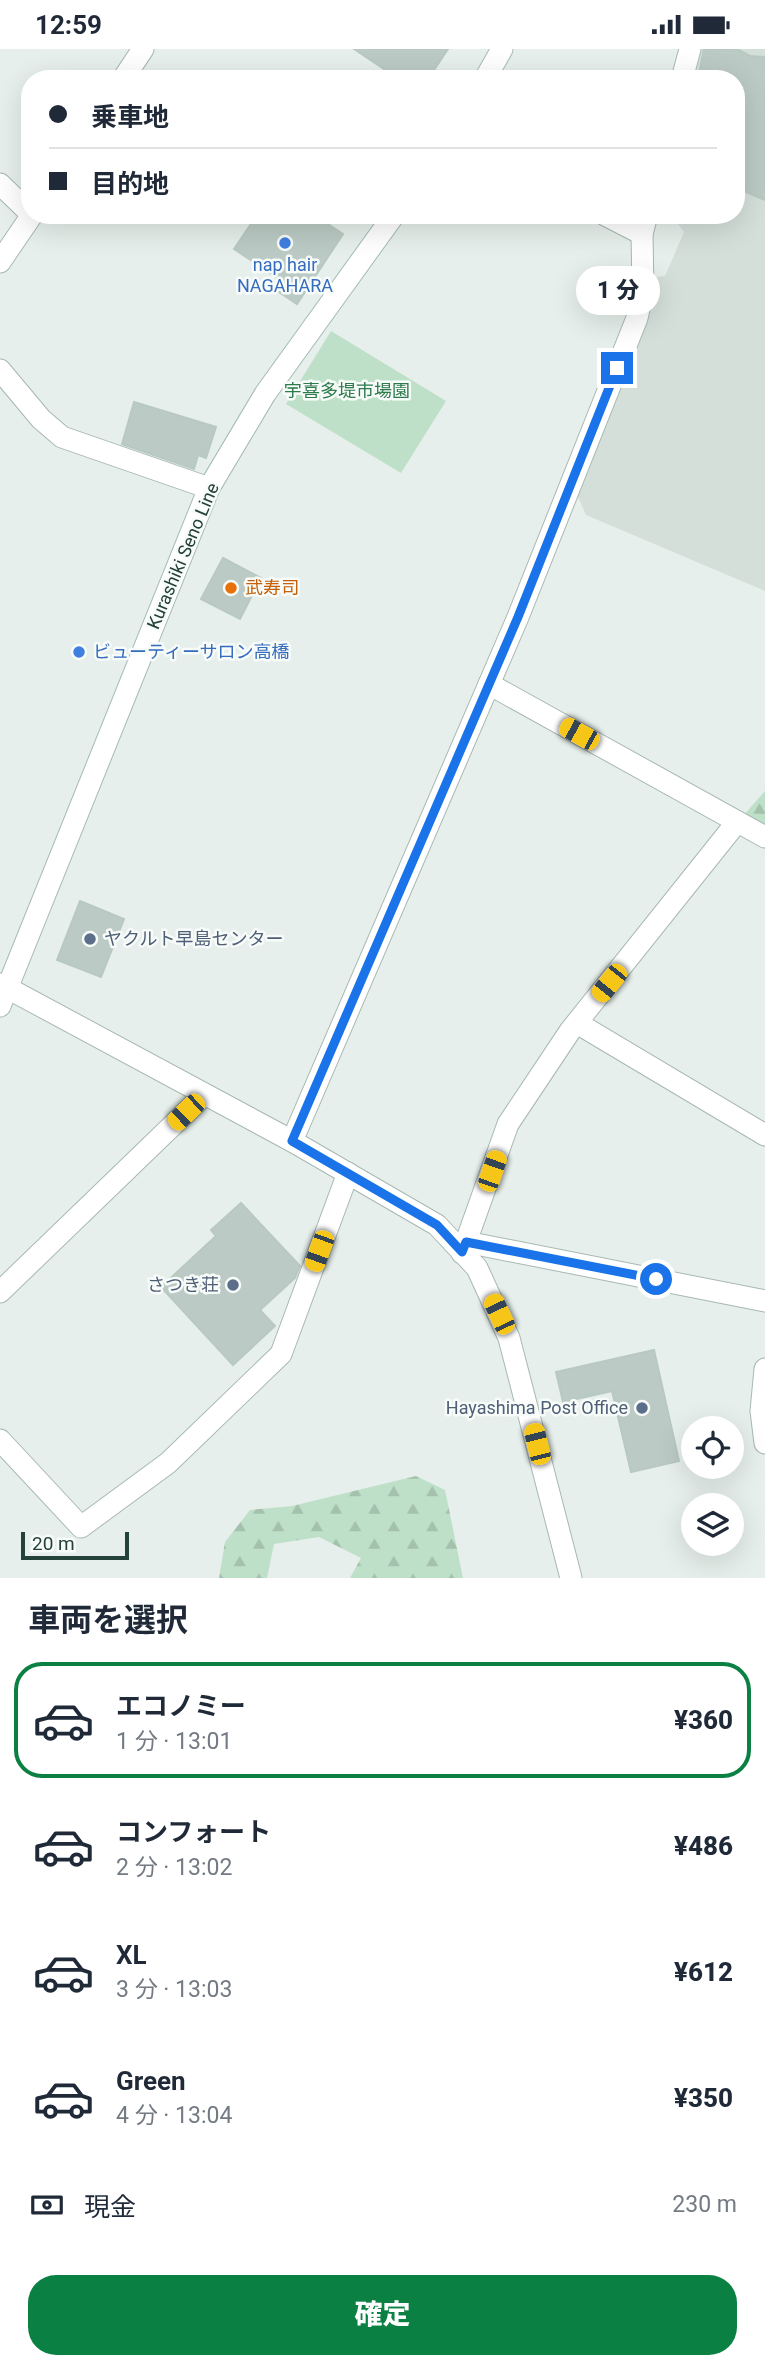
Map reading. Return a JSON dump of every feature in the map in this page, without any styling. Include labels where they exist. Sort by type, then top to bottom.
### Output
[{"type":"street","points":[[129,70],[143,49]]},
{"type":"street","points":[[490,70],[502,49]]},
{"type":"street","points":[[684,70],[690,49]]},
{"type":"street","points":[[0,184],[21,204]]},
{"type":"street","points":[[0,262],[25,224]]},
{"type":"street","name":"Kurashiki Seno Line","points":[[3,994],[209,488],[265,394],[388,224]]},
{"type":"street","points":[[292,1141],[489,684],[637,319],[643,292],[645,225]]},
{"type":"street","points":[[0,370],[41,419],[62,437],[209,488]]},
{"type":"street","points":[[489,684],[765,837]]},
{"type":"street","points":[[464,1247],[508,1124],[577,1023],[737,822]]},
{"type":"street","points":[[3,994],[292,1141],[437,1225],[464,1247],[477,1268],[509,1338],[571,1578]]},
{"type":"street","points":[[577,1023],[765,1135]]},
{"type":"street","points":[[0,1292],[204,1095]]},
{"type":"street","points":[[0,1440],[81,1527],[168,1463],[281,1354],[348,1173]]},
{"type":"street","points":[[464,1247],[765,1301]]},
{"type":"street","points":[[765,1369],[761,1411],[765,1443]]},
{"type":"shaded area","points":[[701,49],[765,49],[765,591],[586,515],[576,492],[650,308],[656,277],[665,276],[684,232],[678,224],[745,224],[745,70],[697,70]]},
{"type":"green space","name":"宇喜多堤市場園","points":[[331,331],[446,401],[401,473],[286,404]]},
{"type":"green space","points":[[765,791],[765,829],[742,817]]},
{"type":"green space","points":[[416,1476],[445,1490],[463,1578],[350,1578],[361,1558],[319,1537],[274,1544],[267,1578],[219,1578],[225,1542],[250,1510],[292,1506]]},
{"type":"building","points":[[354,49],[448,49],[434,70],[386,70]]},
{"type":"building","points":[[704,49],[737,49],[750,56],[765,57],[765,200],[745,191],[745,70],[700,70]]},
{"type":"building","points":[[251,224],[328,224],[343,234],[297,304],[273,288],[279,279],[234,249]]},
{"type":"building","points":[[134,402],[216,427],[206,458],[198,455],[194,469],[122,444]]},
{"type":"building","points":[[223,558],[261,578],[240,619],[201,599]]},
{"type":"building","points":[[80,901],[124,919],[101,977],[57,960]]},
{"type":"building","points":[[241,1203],[300,1266],[295,1278],[260,1310],[275,1326],[233,1365],[161,1287],[216,1236],[211,1230]]},
{"type":"building","points":[[654,1350],[679,1461],[631,1472],[612,1391],[563,1402],[556,1372]]},
{"type":"place","name":"nap hair NAGAHARA","points":[[285,243]]},
{"type":"place","name":"武寿司","points":[[231,588]]},
{"type":"place","name":"ビューティーサロン高橋","points":[[79,652]]},
{"type":"place","name":"ヤクルト早島センター","points":[[90,939]]},
{"type":"place","name":"さつき荘","points":[[233,1285]]},
{"type":"place","name":"Hayashima Post Office","points":[[642,1408]]},
{"type":"route","points":[[617,368],[518,617],[292,1141],[437,1225],[462,1252],[466,1242],[656,1279]]}]
